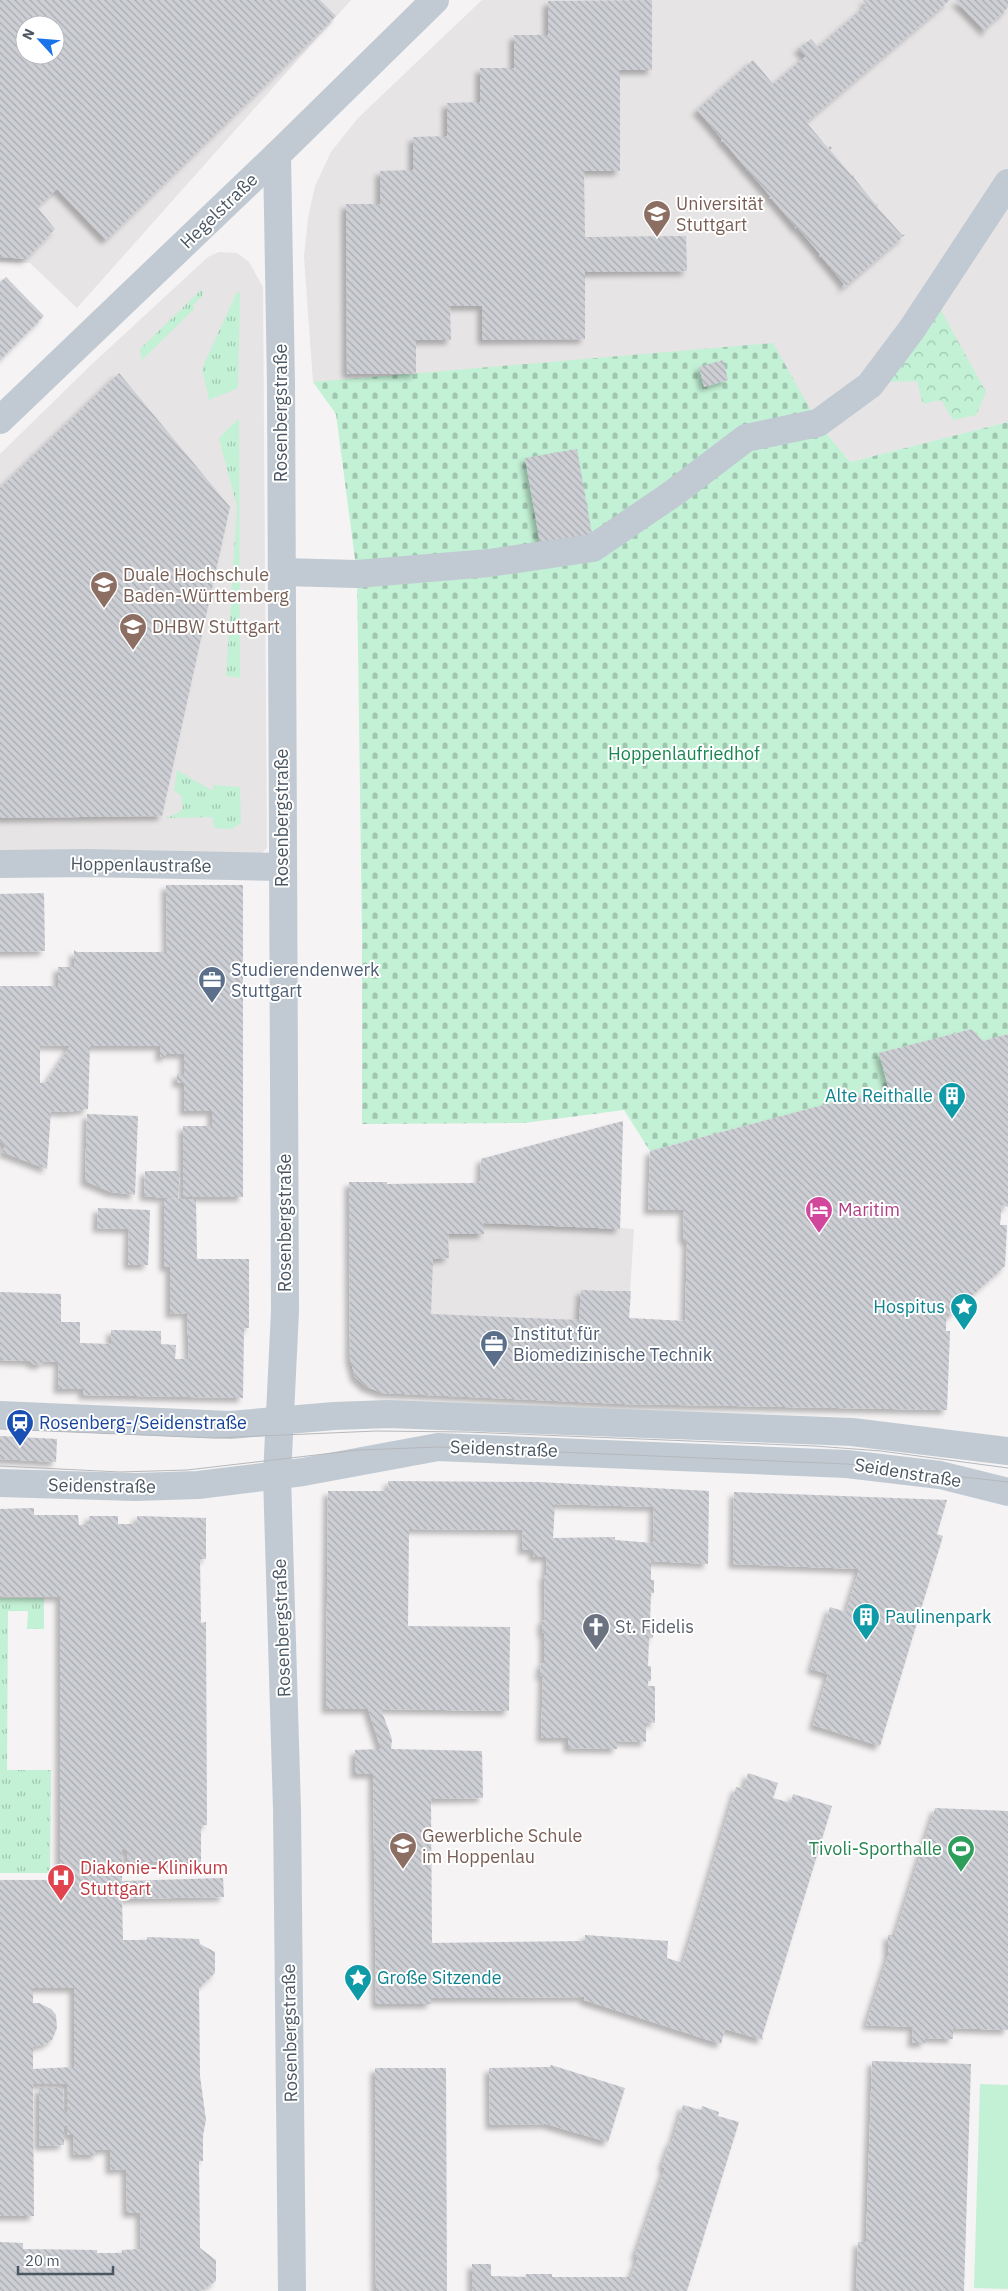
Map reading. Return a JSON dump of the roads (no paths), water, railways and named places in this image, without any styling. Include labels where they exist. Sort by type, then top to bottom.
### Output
[{"type":"street","name":"Hegelstraße","points":[[0,420],[278,155],[435,0]]},
{"type":"street","name":"Rosenbergstraße","points":[[278,155],[285,1311],[277,1476],[287,1800],[292,2291]]},
{"type":"street","points":[[282,572],[357,574],[489,563],[593,548],[675,492],[746,438],[818,423],[870,385],[912,330],[1008,183]]},
{"type":"street","name":"Hoppenlaustraße","points":[[0,864],[282,867]]},
{"type":"street","name":"Seidenstraße","points":[[0,1415],[230,1426],[351,1415],[389,1414],[843,1431],[1008,1451]]},
{"type":"street","name":"Seidenstraße","points":[[0,1483],[172,1487],[277,1476],[438,1447],[847,1464],[940,1475],[1008,1492]]},
{"type":"tram line","points":[[0,1429],[214,1438],[376,1431],[466,1432],[815,1446],[881,1451],[1008,1468]]},
{"type":"tram line","points":[[0,1466],[120,1472],[187,1470],[359,1450],[438,1447],[847,1464],[1008,1482]]},
{"type":"place","name":"Universität Stuttgart","points":[[657,238]]},
{"type":"place","name":"Duale Hochschule Baden-Württemberg","points":[[104,609]]},
{"type":"place","name":"DHBW Stuttgart","points":[[133,651]]},
{"type":"place","name":"Studierendenwerk Stuttgart","points":[[212,1004]]},
{"type":"place","name":"Alte Reithalle","points":[[952,1120]]},
{"type":"place","name":"Maritim","points":[[819,1234]]},
{"type":"place","name":"Hospitus","points":[[964,1331]]},
{"type":"place","name":"Institut für Biomedizinische Technik","points":[[494,1368]]},
{"type":"place","name":"Rosenberg-/Seidenstraße","points":[[20,1447]]},
{"type":"place","name":"Paulinenpark","points":[[866,1641]]},
{"type":"place","name":"St. Fidelis","points":[[596,1651]]},
{"type":"place","name":"Gewerbliche Schule im Hoppenlau","points":[[403,1870]]},
{"type":"place","name":"Tivoli-Sporthalle","points":[[961,1873]]},
{"type":"place","name":"Diakonie-Klinikum Stuttgart","points":[[61,1902]]},
{"type":"place","name":"Große Sitzende","points":[[358,2002]]},
{"type":"park label","name":"Hoppenlaufriedhof","points":[[684,754]]}]
